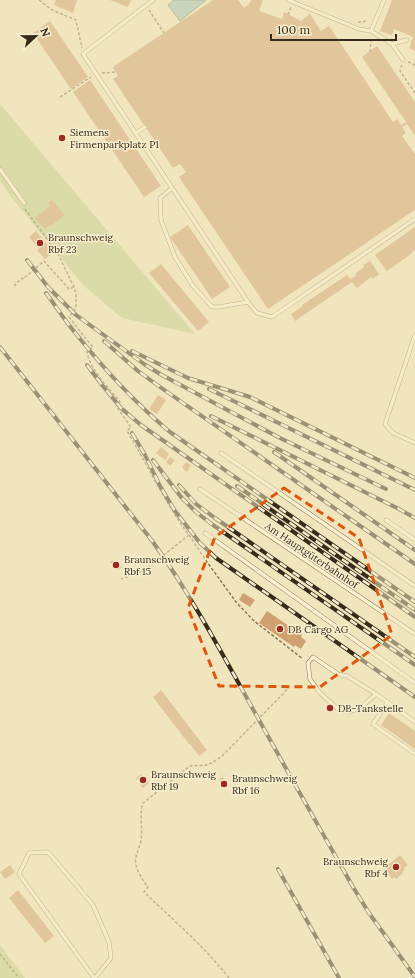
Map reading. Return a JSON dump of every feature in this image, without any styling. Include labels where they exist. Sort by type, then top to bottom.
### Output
[{"type":"lane","points":[[153,0],[83,54],[248,302],[258,313],[272,317],[415,219]]},
{"type":"lane","points":[[288,0],[359,29],[371,31],[392,44],[403,60]]},
{"type":"lane","points":[[371,31],[384,0]]},
{"type":"lane","points":[[392,44],[407,40]]},
{"type":"lane","points":[[136,133],[146,127]]},
{"type":"lane","points":[[0,169],[24,203]]},
{"type":"lane","points":[[172,188],[160,198],[161,220],[175,257],[193,286],[212,307],[248,302]]},
{"type":"lane","points":[[415,334],[385,424],[392,433],[415,443]]},
{"type":"lane","points":[[221,453],[415,586]]},
{"type":"lane","name":"Am Hauptgüterbahnhof","points":[[200,489],[415,634]]},
{"type":"lane","points":[[386,520],[415,540]]},
{"type":"lane","points":[[206,533],[415,683]]},
{"type":"lane","points":[[376,694],[357,709],[348,712],[337,708],[320,693],[310,679],[308,663],[313,657],[338,674],[347,676],[376,694],[415,722]]},
{"type":"lane","points":[[388,702],[373,724],[415,754]]},
{"type":"lane","points":[[48,852],[93,905],[109,942],[111,958],[94,978],[19,874],[29,853],[48,852]]},
{"type":"path","points":[[39,0],[52,10],[76,20],[83,54]]},
{"type":"path","points":[[146,5],[164,33]]},
{"type":"path","points":[[403,60],[400,71],[415,93]]},
{"type":"path","points":[[60,97],[96,74],[116,72]]},
{"type":"path","points":[[24,203],[26,210],[58,254],[74,287],[76,294],[76,308],[69,317],[93,347],[87,352],[88,360],[120,402],[116,406],[131,427],[127,431],[169,506],[236,602],[254,621],[308,663]]},
{"type":"path","points":[[14,286],[44,261],[69,289],[74,287]]},
{"type":"path","points":[[121,578],[145,570],[189,535]]},
{"type":"path","points":[[229,978],[222,968],[144,892],[148,887],[142,880],[136,867],[135,860],[141,841],[141,810],[143,803],[190,766],[208,765],[221,756],[288,688]]},
{"type":"path","points":[[0,954],[19,978]]},
{"type":"highlighted area","points":[[284,488],[359,538],[392,635],[320,687],[219,686],[188,608],[215,537]]},
{"type":"green space","points":[[0,104],[195,334],[122,318],[83,285],[12,198],[0,181]]},
{"type":"green space","points":[[0,945],[25,978],[0,978]]},
{"type":"water","points":[[174,0],[206,0],[180,21],[168,5]]},
{"type":"building","points":[[56,0],[77,0],[73,13],[54,5]]},
{"type":"building","points":[[110,0],[131,0],[128,7]]},
{"type":"building","points":[[213,0],[238,0],[244,8],[251,0],[263,0],[259,11],[282,19],[284,12],[301,21],[310,14],[321,31],[329,26],[393,122],[397,119],[401,125],[406,122],[362,57],[377,46],[415,102],[415,136],[407,124],[402,127],[406,133],[402,136],[415,154],[415,210],[268,309],[179,177],[186,172],[180,164],[173,168],[113,79],[118,76],[113,67]]},
{"type":"building","points":[[392,0],[415,0],[415,51],[409,48],[413,37],[394,29],[392,35],[380,31]]},
{"type":"building","points":[[50,21],[88,77],[71,89],[33,33]]},
{"type":"building","points":[[90,80],[161,186],[144,197],[73,92]]},
{"type":"building","points":[[52,200],[65,215],[45,229],[35,218],[50,206],[48,203]]},
{"type":"building","points":[[188,225],[230,287],[212,299],[170,237]]},
{"type":"building","points":[[415,227],[415,250],[387,271],[375,255]]},
{"type":"building","name":"Braunschweig Rbf 23","points":[[36,231],[54,252],[45,259],[29,237]]},
{"type":"building","points":[[370,261],[379,274],[373,279],[371,277],[357,288],[352,282],[295,321],[291,314],[303,306],[302,305],[347,275],[350,279],[356,276],[355,274],[364,267],[363,265]]},
{"type":"building","points":[[161,264],[209,322],[198,331],[149,273]]},
{"type":"building","points":[[158,395],[166,400],[157,414],[149,409]]},
{"type":"building","points":[[161,447],[169,454],[165,460],[156,453]]},
{"type":"building","points":[[170,457],[175,460],[170,466],[166,462]]},
{"type":"building","points":[[186,462],[191,465],[187,472],[182,468]]},
{"type":"building","name":"Braunschweig Rbf 15","points":[[112,560],[116,564],[118,562],[122,567],[118,570],[114,566],[113,567],[110,562]]},
{"type":"building","points":[[243,593],[255,600],[250,607],[239,600]]},
{"type":"building","name":"DB Cargo AG","points":[[267,611],[302,635],[301,637],[306,641],[301,649],[295,645],[294,647],[259,623]]},
{"type":"building","points":[[161,690],[207,750],[199,756],[153,697]]},
{"type":"building","points":[[389,713],[415,731],[415,749],[381,725]]},
{"type":"building","name":"Braunschweig Rbf 19","points":[[141,774],[149,783],[143,788],[140,785],[142,784],[136,778]]},
{"type":"building","name":"Braunschweig Rbf 16","points":[[223,777],[227,786],[223,788],[219,779]]},
{"type":"building","name":"Braunschweig Rbf 4","points":[[400,855],[408,865],[404,868],[403,873],[396,879],[394,877],[392,879],[383,869]]},
{"type":"building","points":[[10,865],[15,872],[5,879],[0,872]]},
{"type":"building","points":[[18,890],[54,936],[45,943],[9,898]]},
{"type":"railway","points":[[27,260],[48,287],[76,315],[144,364],[280,438],[386,489]]},
{"type":"railway","points":[[46,293],[84,344],[107,371],[144,409],[170,432],[415,602]]},
{"type":"railway","points":[[104,341],[138,371],[160,387],[415,564]]},
{"type":"railway","points":[[0,347],[168,563],[208,629],[353,887],[369,913],[415,977]]},
{"type":"railway","points":[[132,351],[188,378],[250,397],[415,478]]},
{"type":"railway","points":[[87,365],[121,408],[141,425],[415,617]]},
{"type":"railway","points":[[209,389],[415,490]]},
{"type":"railway","points":[[211,416],[415,518]]},
{"type":"railway","points":[[132,433],[175,511],[200,543],[216,558],[415,697]]},
{"type":"railway","points":[[274,452],[415,550]]},
{"type":"railway","points":[[153,460],[181,497],[196,512],[415,665]]},
{"type":"railway","points":[[179,485],[196,504],[215,518],[415,657]]},
{"type":"railway","points":[[237,486],[415,610]]},
{"type":"railway","points":[[278,869],[339,978]]},
{"type":"place","name":"Siemens Firmenparkplatz P1","points":[[62,138]]},
{"type":"place","name":"Braunschweig Rbf 23","points":[[40,243]]},
{"type":"place","name":"Braunschweig Rbf 15","points":[[116,565]]},
{"type":"place","name":"DB Cargo AG","points":[[280,629]]},
{"type":"place","name":"DB-Tankstelle","points":[[330,708]]},
{"type":"place","name":"Braunschweig Rbf 19","points":[[143,780]]},
{"type":"place","name":"Braunschweig Rbf 16","points":[[224,784]]},
{"type":"place","name":"Braunschweig Rbf 4","points":[[396,867]]}]
